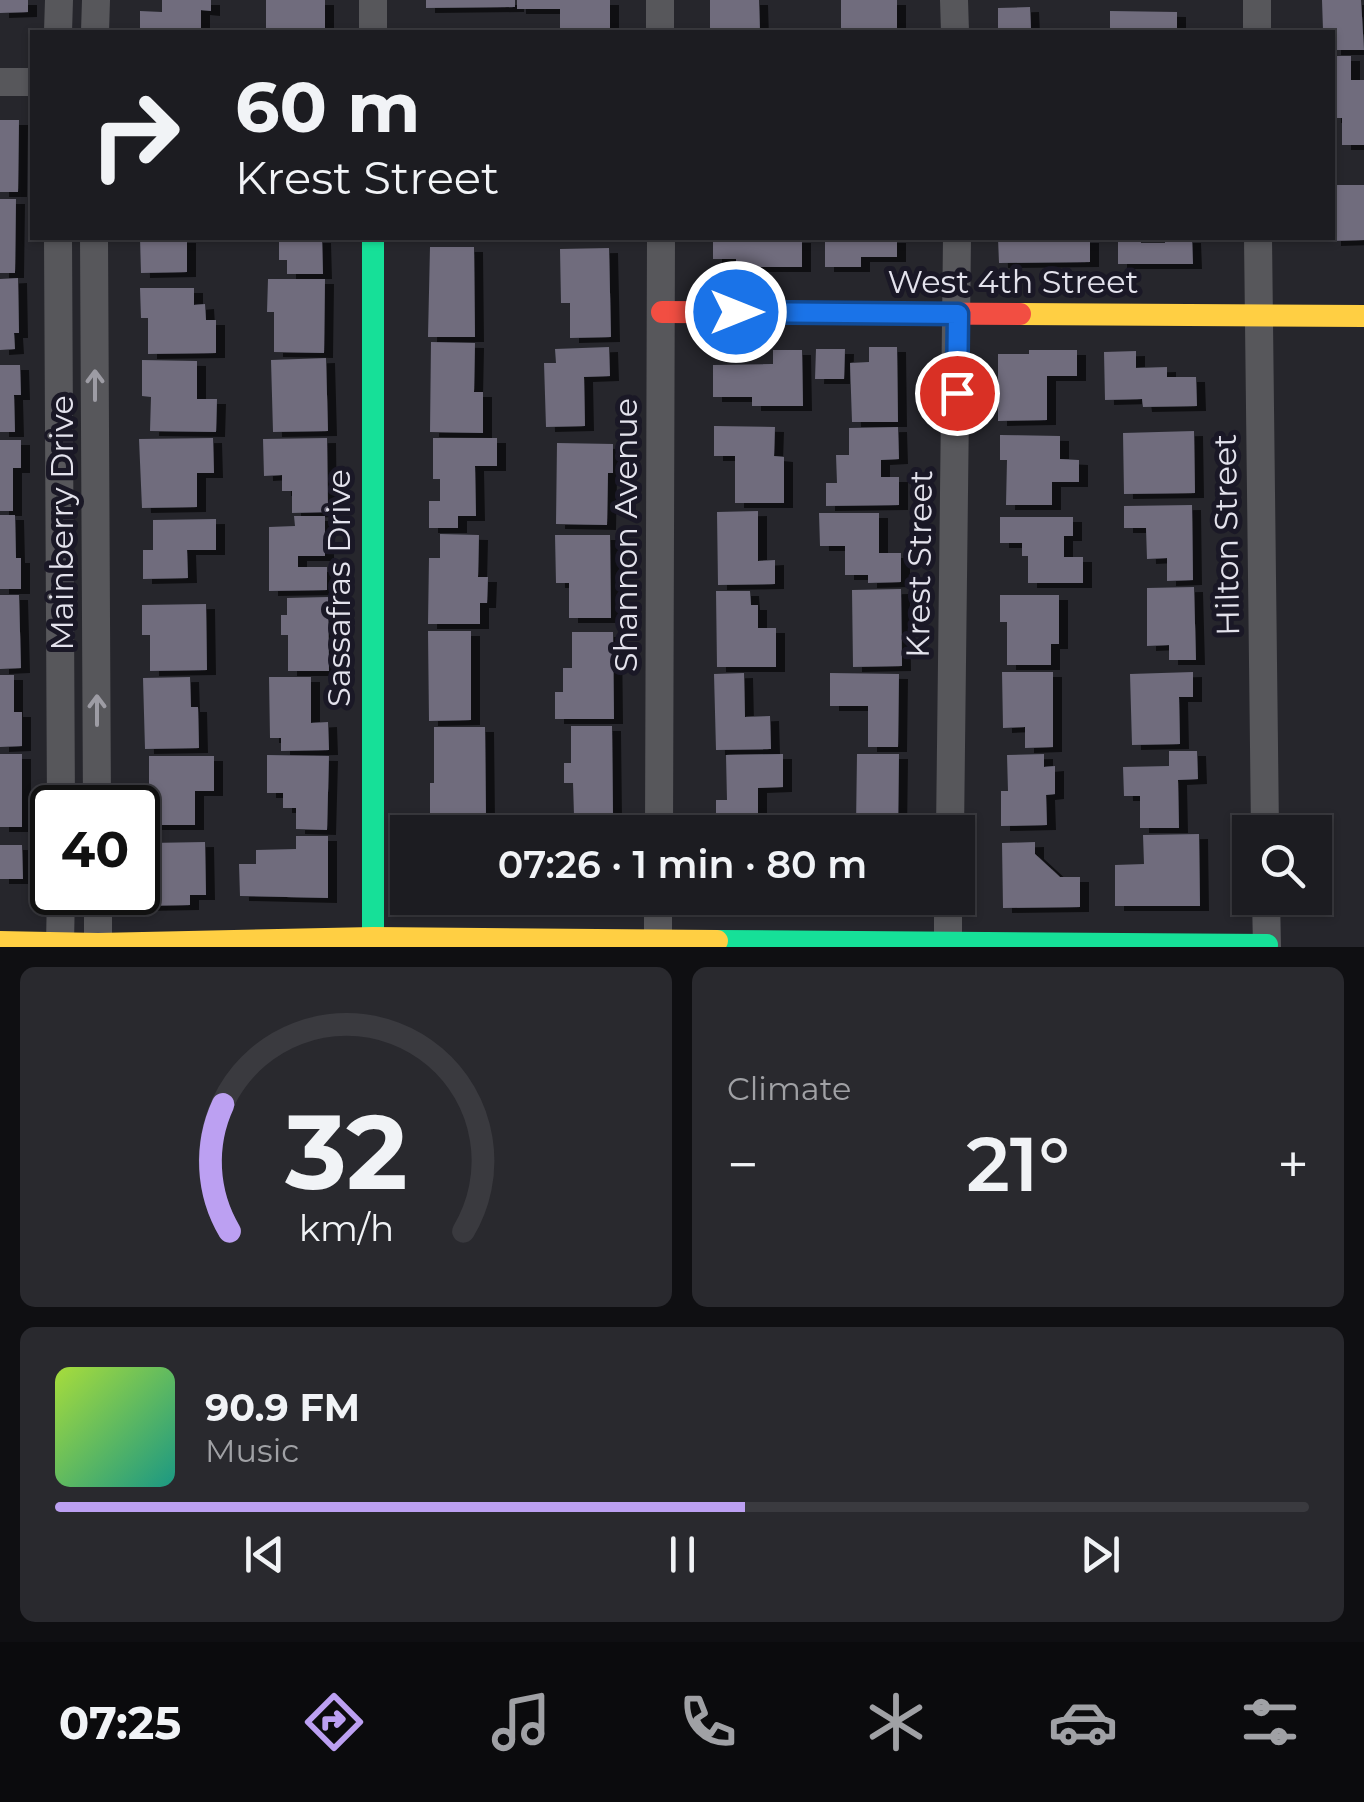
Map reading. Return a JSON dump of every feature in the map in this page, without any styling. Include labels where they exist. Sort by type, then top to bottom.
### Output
[{"type":"street","points":[[58,30],[59,0]]},
{"type":"street","points":[[95,30],[96,0]]},
{"type":"street","points":[[373,0],[373,30]]},
{"type":"street","points":[[660,0],[660,30]]},
{"type":"street","points":[[954,0],[954,30]]},
{"type":"street","points":[[1256,0],[1257,30]]},
{"type":"street","points":[[0,82],[30,82]]},
{"type":"street","name":"Mainberry Drive","points":[[58,240],[60,785]]},
{"type":"street","name":"Mainberry Drive","points":[[94,240],[97,785]]},
{"type":"street","name":"Sassafras Drive","points":[[373,240],[373,938]]},
{"type":"street","name":"Shannon Avenue","points":[[658,815],[661,240]]},
{"type":"street","name":"Krest Street","points":[[950,815],[957,240]]},
{"type":"street","name":"Hilton Street","points":[[1258,240],[1266,815]]},
{"type":"street","name":"West 4th Street","points":[[662,312],[1364,316]]},
{"type":"street","points":[[60,945],[61,915]]},
{"type":"street","points":[[98,915],[98,946]]},
{"type":"street","points":[[658,915],[658,942]]},
{"type":"street","points":[[948,915],[948,940]]},
{"type":"street","points":[[0,942],[98,946],[373,938],[658,942],[948,940],[1267,946],[1266,915]]},
{"type":"building","points":[[0,0],[28,0],[28,12],[0,13]]},
{"type":"building","points":[[162,0],[211,0],[211,11],[201,10],[201,30],[140,30],[140,11],[162,12]]},
{"type":"building","points":[[266,0],[325,0],[325,30],[266,30]]},
{"type":"building","points":[[426,0],[515,0],[515,7],[426,8]]},
{"type":"building","points":[[517,0],[610,0],[610,30],[560,30],[560,9],[517,9]]},
{"type":"building","points":[[710,0],[759,0],[760,30],[710,30]]},
{"type":"building","points":[[841,0],[897,0],[897,30],[841,29]]},
{"type":"building","points":[[1322,0],[1361,0],[1364,50],[1335,50],[1335,30],[1323,30]]},
{"type":"building","points":[[1030,7],[1031,29],[1038,30],[998,30],[998,8]]},
{"type":"building","points":[[1110,11],[1177,12],[1177,30],[1110,30]]},
{"type":"building","points":[[1335,56],[1351,56],[1351,80],[1364,80],[1364,145],[1342,145],[1342,118],[1335,118]]},
{"type":"building","points":[[0,120],[19,120],[18,192],[0,192]]},
{"type":"building","points":[[1335,185],[1364,185],[1364,240],[1332,241]]},
{"type":"building","points":[[0,199],[16,199],[15,273],[0,273]]},
{"type":"building","points":[[140,240],[187,240],[187,272],[141,273]]},
{"type":"building","points":[[279,240],[322,240],[323,274],[287,274],[287,260],[279,260]]},
{"type":"building","points":[[713,240],[802,240],[802,267],[736,267],[736,259],[713,259]]},
{"type":"building","points":[[825,240],[897,240],[897,257],[861,257],[861,267],[825,267]]},
{"type":"building","points":[[998,240],[1090,240],[1090,262],[999,263]]},
{"type":"building","points":[[1118,240],[1192,240],[1193,264],[1118,264]]},
{"type":"building","points":[[430,247],[474,247],[475,337],[428,337]]},
{"type":"building","points":[[609,248],[611,337],[570,338],[570,303],[561,303],[560,249]]},
{"type":"building","points":[[18,278],[19,333],[14,333],[15,349],[0,350],[0,279]]},
{"type":"building","points":[[268,279],[325,279],[324,353],[274,352],[274,312],[267,312]]},
{"type":"building","points":[[140,288],[194,288],[194,305],[205,304],[206,320],[216,320],[216,353],[148,354],[148,318],[141,318]]},
{"type":"building","points":[[431,342],[475,343],[474,392],[483,392],[483,433],[430,432]]},
{"type":"building","points":[[609,347],[610,376],[584,377],[585,426],[546,427],[544,363],[556,363],[555,349]]},
{"type":"building","points":[[869,347],[897,347],[898,422],[852,422],[850,363],[869,362]]},
{"type":"building","points":[[816,349],[845,349],[844,379],[815,379]]},
{"type":"building","points":[[773,350],[802,350],[803,406],[752,406],[752,397],[713,397],[713,365],[773,364]]},
{"type":"building","points":[[1029,350],[1077,350],[1077,376],[1047,376],[1047,420],[998,421],[998,354],[1029,354]]},
{"type":"building","points":[[1136,351],[1136,368],[1167,367],[1167,377],[1196,377],[1197,406],[1143,407],[1142,399],[1105,400],[1104,352]]},
{"type":"building","points":[[326,358],[328,431],[273,432],[271,360]]},
{"type":"building","points":[[142,360],[197,361],[197,399],[217,399],[216,432],[150,431],[151,397],[142,396]]},
{"type":"building","points":[[0,365],[20,365],[21,395],[14,395],[15,432],[0,432]]},
{"type":"building","points":[[714,426],[775,427],[774,456],[784,457],[784,503],[735,503],[735,456],[714,456]]},
{"type":"building","points":[[898,427],[899,459],[881,460],[881,477],[899,477],[899,505],[826,506],[826,483],[837,483],[836,455],[849,455],[849,428]]},
{"type":"building","points":[[1194,431],[1195,493],[1124,494],[1123,433]]},
{"type":"building","points":[[1000,435],[1060,436],[1060,459],[1079,460],[1079,482],[1052,482],[1052,505],[1006,505],[1007,460],[1000,460]]},
{"type":"building","points":[[213,438],[214,473],[197,473],[197,507],[142,508],[139,439]]},
{"type":"building","points":[[327,438],[328,512],[292,513],[292,491],[282,491],[282,475],[264,476],[263,439]]},
{"type":"building","points":[[433,438],[497,438],[497,466],[475,466],[476,516],[458,516],[458,528],[429,528],[429,501],[440,501],[440,479],[433,479]]},
{"type":"building","points":[[0,440],[21,440],[21,468],[13,468],[13,511],[0,511]]},
{"type":"building","points":[[557,443],[613,444],[607,525],[556,524]]},
{"type":"building","points":[[1192,505],[1193,580],[1167,581],[1167,558],[1147,559],[1146,528],[1124,528],[1124,506]]},
{"type":"building","points":[[758,511],[758,561],[775,560],[775,584],[718,585],[717,512]]},
{"type":"building","points":[[819,513],[879,513],[879,553],[901,553],[901,582],[868,583],[868,575],[845,575],[845,546],[820,546]]},
{"type":"building","points":[[0,515],[15,515],[21,589],[0,589]]},
{"type":"building","points":[[294,516],[325,516],[325,556],[298,556],[298,567],[327,567],[327,590],[269,591],[269,527],[295,526]]},
{"type":"building","points":[[1000,517],[1073,517],[1073,536],[1064,536],[1064,557],[1083,557],[1083,583],[1028,583],[1028,556],[1022,556],[1022,543],[1000,543]]},
{"type":"building","points":[[216,519],[216,550],[187,550],[188,578],[143,579],[143,550],[153,550],[153,520]]},
{"type":"building","points":[[440,534],[479,535],[478,577],[488,577],[487,603],[480,603],[480,624],[428,624],[429,558],[440,558]]},
{"type":"building","points":[[555,535],[610,535],[611,618],[569,618],[569,583],[556,583]]},
{"type":"building","points":[[1194,587],[1196,660],[1169,660],[1169,645],[1147,646],[1147,588]]},
{"type":"building","points":[[901,589],[902,666],[853,667],[852,590]]},
{"type":"building","points":[[716,591],[750,591],[751,605],[758,605],[758,628],[776,628],[776,667],[717,667]]},
{"type":"building","points":[[0,595],[19,595],[21,668],[0,669]]},
{"type":"building","points":[[1000,595],[1059,595],[1059,644],[1051,644],[1051,665],[1007,665],[1007,622],[1000,622]]},
{"type":"building","points":[[328,597],[329,671],[288,671],[288,635],[281,635],[281,615],[287,615],[287,598]]},
{"type":"building","points":[[206,604],[207,670],[150,671],[150,635],[142,635],[142,605]]},
{"type":"building","points":[[428,631],[471,631],[471,720],[429,721]]},
{"type":"building","points":[[572,632],[613,632],[614,719],[555,719],[555,692],[563,692],[563,668],[572,668]]},
{"type":"building","points":[[1002,672],[1053,672],[1053,747],[1025,748],[1025,727],[1003,728]]},
{"type":"building","points":[[1193,672],[1193,697],[1179,697],[1180,744],[1132,745],[1130,674]]},
{"type":"building","points":[[744,673],[745,717],[770,716],[771,749],[716,750],[714,674]]},
{"type":"building","points":[[830,673],[899,674],[898,747],[868,747],[868,706],[830,706]]},
{"type":"building","points":[[0,675],[14,675],[14,712],[22,712],[22,746],[0,747]]},
{"type":"building","points":[[190,677],[191,707],[198,707],[199,748],[145,749],[143,678]]},
{"type":"building","points":[[269,677],[311,677],[311,723],[328,722],[329,750],[281,751],[281,738],[270,738]]},
{"type":"building","points":[[571,726],[612,726],[613,814],[574,815],[573,783],[564,783],[564,763],[571,763]]},
{"type":"building","points":[[434,727],[485,727],[486,815],[430,815],[430,783],[434,783]]},
{"type":"building","points":[[1169,751],[1197,751],[1198,779],[1178,780],[1179,828],[1140,828],[1140,796],[1124,796],[1123,767],[1169,766]]},
{"type":"building","points":[[0,754],[22,754],[22,827],[0,827]]},
{"type":"building","points":[[783,754],[783,787],[758,788],[758,815],[716,815],[716,800],[727,800],[726,755]]},
{"type":"building","points":[[857,754],[899,754],[898,815],[856,815]]},
{"type":"building","points":[[1044,754],[1044,767],[1055,766],[1055,794],[1046,795],[1047,825],[1001,826],[1001,791],[1008,791],[1007,755]]},
{"type":"building","points":[[267,755],[329,756],[327,830],[296,829],[296,808],[283,808],[283,793],[267,793]]},
{"type":"building","points":[[149,756],[214,756],[214,791],[195,791],[195,825],[160,825],[160,785],[149,785]]},
{"type":"building","points":[[1199,834],[1200,906],[1115,906],[1115,865],[1144,864],[1143,835]]},
{"type":"building","points":[[296,836],[328,836],[328,898],[240,896],[239,864],[256,864],[256,850],[296,849]]},
{"type":"building","points":[[205,842],[206,895],[190,895],[190,905],[160,906],[160,843]]},
{"type":"building","points":[[1035,842],[1035,854],[1060,877],[1080,877],[1080,907],[1003,908],[1002,843]]},
{"type":"building","points":[[0,845],[22,845],[23,879],[0,879]]},
{"type":"traffic: fast","points":[[373,240],[373,938]]},
{"type":"traffic: fast","points":[[717,941],[1267,945]]},
{"type":"traffic: slow","points":[[1020,314],[1364,316]]},
{"type":"traffic: slow","points":[[0,942],[98,944],[373,938],[717,941]]},
{"type":"traffic: jam","points":[[662,312],[1020,314]]},
{"type":"route","points":[[736,312],[958,314],[957,393]]}]
